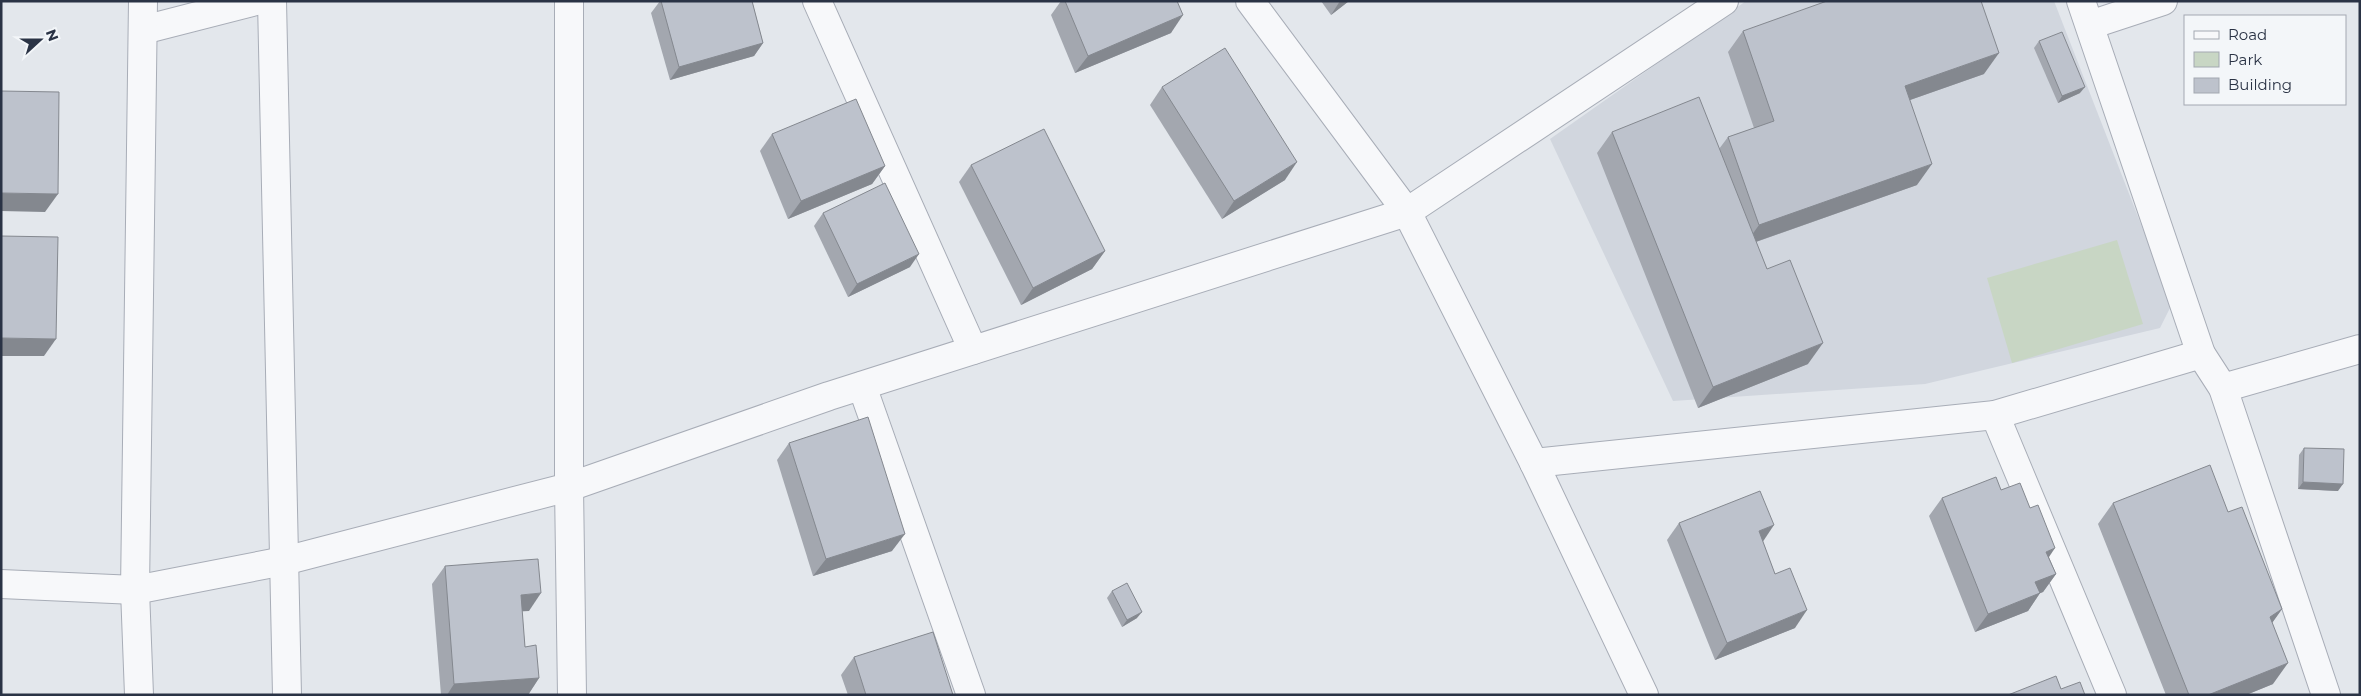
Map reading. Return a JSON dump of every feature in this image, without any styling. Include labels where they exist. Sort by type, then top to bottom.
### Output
[{"type":"street","points":[[139,695],[135,590],[143,1]]},
{"type":"street","points":[[142,30],[256,1]]},
{"type":"street","points":[[272,1],[287,695]]},
{"type":"street","points":[[569,1],[569,486],[572,695]]},
{"type":"street","points":[[816,1],[973,350]]},
{"type":"street","points":[[1250,1],[1407,212],[1534,463],[1644,695]]},
{"type":"street","points":[[1,584],[135,590],[284,561],[569,486],[862,386],[1407,212],[1724,1]]},
{"type":"street","points":[[2163,1],[2086,13],[2201,354],[2223,388],[2326,695]]},
{"type":"street","points":[[2223,388],[2360,349]]},
{"type":"street","points":[[1534,463],[1994,415],[2201,354]]},
{"type":"street","points":[[862,386],[971,695]]},
{"type":"street","points":[[1994,415],[2112,695]]},
{"type":"shaded area","points":[[1746,1],[2054,1],[2172,304],[2160,328],[1925,384],[1673,401],[1550,139]]},
{"type":"green space","points":[[2117,240],[2143,324],[2012,363],[1987,278]]},
{"type":"building","points":[[661,1],[752,1],[763,43],[679,67]]},
{"type":"building","points":[[1065,1],[1177,1],[1183,15],[1088,56]]},
{"type":"building","points":[[1827,1],[1981,1],[1999,53],[1905,86],[1932,164],[1759,225],[1728,137],[1774,121],[1743,31]]},
{"type":"building","points":[[2062,32],[2085,87],[2062,96],[2039,41]]},
{"type":"building","points":[[1225,48],[1297,162],[1234,201],[1162,87]]},
{"type":"building","points":[[1,91],[59,92],[58,194],[1,193]]},
{"type":"building","points":[[1699,97],[1767,269],[1790,260],[1823,343],[1713,387],[1612,132]]},
{"type":"building","points":[[856,99],[885,166],[801,201],[772,134]]},
{"type":"building","points":[[1044,129],[1105,251],[1033,288],[971,165]]},
{"type":"building","points":[[885,183],[919,254],[857,284],[823,213]]},
{"type":"building","points":[[1,236],[58,237],[56,339],[1,338]]},
{"type":"building","points":[[868,417],[905,534],[826,559],[789,443]]},
{"type":"building","points":[[2304,448],[2344,449],[2343,484],[2303,482]]},
{"type":"building","points":[[2210,465],[2228,512],[2242,507],[2282,609],[2270,617],[2288,663],[2208,695],[2189,695],[2113,503]]},
{"type":"building","points":[[1996,477],[2001,490],[2020,483],[2030,508],[2038,505],[2055,548],[2046,552],[2056,574],[2035,582],[2040,593],[1988,614],[1942,498]]},
{"type":"building","points":[[1760,491],[1774,525],[1759,531],[1775,574],[1790,568],[1807,610],[1727,643],[1679,523]]},
{"type":"building","points":[[538,559],[541,593],[521,595],[525,647],[536,645],[539,678],[454,684],[445,566]]},
{"type":"building","points":[[1127,583],[1142,612],[1127,620],[1112,591]]},
{"type":"building","points":[[933,632],[953,695],[866,695],[854,657]]},
{"type":"building","points":[[2056,676],[2061,689],[2080,682],[2085,695],[2008,695]]}]
